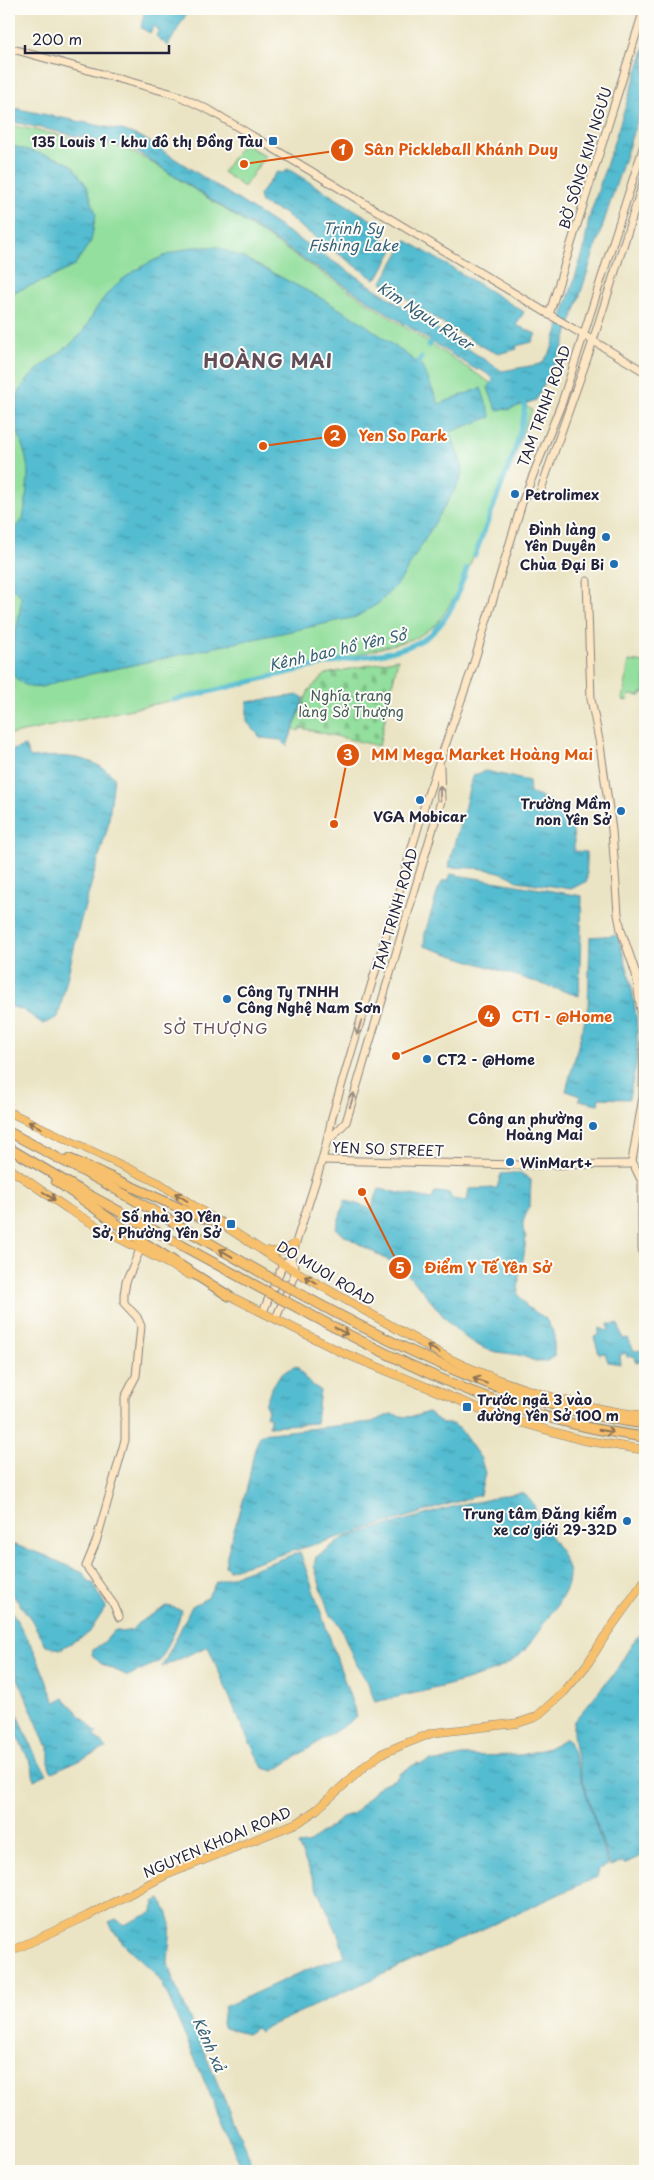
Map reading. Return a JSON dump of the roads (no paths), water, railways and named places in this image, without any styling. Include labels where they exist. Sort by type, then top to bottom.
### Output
[{"type":"highway","points":[[9,1132],[103,1182],[269,1277],[416,1355],[492,1386],[583,1413],[645,1424]]},
{"type":"highway","points":[[25,1141],[103,1173],[200,1217],[221,1224]]},
{"type":"highway","points":[[9,1148],[80,1190],[262,1289],[411,1366],[487,1398],[540,1416],[582,1426],[645,1437]]},
{"type":"highway","points":[[9,1148],[140,1240],[229,1296]]},
{"type":"main road","name":"BỜ SÔNG KIM NGƯU","points":[[552,317],[644,9]]},
{"type":"main road","points":[[9,48],[142,84],[190,101],[293,160],[574,330],[593,338],[603,347],[645,372]]},
{"type":"main road","name":"TAM TRINH ROAD","points":[[291,1259],[323,1160],[332,1117],[401,883],[439,764],[472,670],[522,504],[562,402],[645,142]]},
{"type":"main road","name":"TAM TRINH ROAD","points":[[540,492],[593,338],[645,177]]},
{"type":"main road","points":[[588,322],[593,338]]},
{"type":"main road","points":[[532,476],[544,481]]},
{"type":"main road","points":[[587,581],[591,699],[612,830],[616,900],[621,930],[636,974],[644,1034],[643,1097],[633,1164],[642,1182],[642,1247],[645,1272]]},
{"type":"main road","name":"TAM TRINH ROAD","points":[[328,1141],[346,1122],[441,802],[439,764]]},
{"type":"main road","points":[[344,1078],[358,1082]]},
{"type":"main road","name":"DO MUOI ROAD","points":[[9,1112],[160,1183],[296,1272],[468,1368],[553,1396],[645,1416]]},
{"type":"main road","name":"YEN SO STREET","points":[[323,1160],[520,1165],[633,1164]]},
{"type":"main road","points":[[9,1170],[68,1209],[140,1250],[341,1352],[495,1415],[582,1440],[645,1450]]},
{"type":"main road","points":[[265,1251],[274,1252],[288,1249],[295,1244]]},
{"type":"main road","points":[[119,1617],[114,1605],[86,1566],[96,1542],[125,1440],[125,1397],[136,1376],[141,1326],[137,1317],[124,1303],[124,1294],[126,1282],[140,1250]]},
{"type":"main road","points":[[263,1312],[283,1264],[291,1259],[296,1272],[276,1318]]},
{"type":"main road","name":"NGUYEN KHOAI ROAD","points":[[9,1952],[166,1875],[299,1822],[316,1810],[365,1766],[381,1754],[402,1744],[432,1733],[518,1723],[536,1717],[564,1692],[586,1666],[645,1580]]},
{"type":"water","points":[[145,9],[189,9],[168,46],[156,36],[159,30],[154,26],[150,33],[141,28]]},
{"type":"water","points":[[645,47],[645,96],[563,347],[536,400],[507,410],[505,408],[497,411],[488,388],[493,378],[451,354],[131,148],[9,121],[9,107],[125,131],[143,138],[502,371],[541,364],[551,351],[584,250],[589,218]]},
{"type":"water","points":[[9,145],[60,159],[72,165],[87,186],[96,214],[91,241],[74,266],[48,279],[9,294]]},
{"type":"water","name":"Trinh Sy Fishing Lake","points":[[288,169],[386,229],[381,239],[392,243],[394,248],[379,276],[374,279],[298,225],[286,214],[261,203],[259,195],[277,172],[283,173]]},
{"type":"water","points":[[406,240],[524,312],[516,325],[536,334],[532,342],[516,346],[517,349],[501,353],[491,351],[437,320],[382,282]]},
{"type":"water","points":[[193,247],[217,247],[244,258],[319,297],[363,323],[422,366],[439,404],[481,388],[491,417],[450,432],[463,469],[460,481],[400,581],[379,603],[356,617],[63,680],[46,686],[34,688],[28,686],[9,671],[21,596],[9,585],[10,546],[13,531],[23,518],[28,472],[15,417],[17,398],[27,380],[34,373],[79,336],[100,303],[119,283],[154,260]]},
{"type":"water","points":[[299,695],[304,698],[287,746],[281,740],[261,738],[247,722],[247,702]]},
{"type":"water","points":[[25,746],[30,758],[53,756],[85,760],[105,769],[114,777],[108,826],[80,923],[58,1017],[43,1024],[23,1010],[9,1006],[9,751]]},
{"type":"water","points":[[486,771],[529,781],[530,793],[551,802],[564,813],[572,828],[574,851],[586,852],[587,881],[571,889],[517,881],[510,876],[494,871],[449,867],[472,780],[474,775]]},
{"type":"water","points":[[451,874],[582,896],[579,996],[424,946],[425,933],[439,887],[443,881],[448,881]]},
{"type":"water","points":[[617,935],[633,995],[637,1025],[636,1067],[629,1099],[599,1098],[598,1104],[579,1100],[580,1096],[566,1091],[588,1008],[590,937]]},
{"type":"water","points":[[521,1173],[531,1180],[530,1204],[523,1222],[523,1230],[526,1237],[519,1275],[518,1294],[527,1307],[545,1318],[554,1333],[554,1357],[541,1362],[519,1355],[492,1351],[475,1344],[452,1325],[402,1270],[336,1229],[345,1200],[371,1209],[379,1189],[432,1199],[435,1192],[449,1193],[452,1199],[467,1201],[469,1189],[497,1188],[501,1174]]},
{"type":"water","points":[[608,1324],[618,1324],[623,1339],[628,1338],[634,1351],[642,1350],[643,1361],[636,1362],[635,1356],[627,1357],[626,1353],[620,1355],[621,1364],[608,1362],[605,1353],[599,1354],[594,1337],[599,1335],[600,1328],[609,1330]]},
{"type":"water","points":[[297,1366],[307,1381],[320,1390],[316,1423],[269,1426],[270,1417],[266,1416],[268,1410],[265,1405],[270,1392],[276,1381],[285,1372]]},
{"type":"water","points":[[428,1412],[443,1424],[452,1424],[460,1429],[481,1459],[485,1473],[480,1495],[229,1570],[225,1566],[248,1483],[254,1453],[261,1434],[372,1422],[391,1414],[406,1417]]},
{"type":"water","points":[[521,1493],[532,1501],[536,1516],[565,1561],[569,1576],[567,1587],[562,1597],[536,1635],[522,1653],[494,1670],[453,1684],[375,1702],[368,1683],[356,1664],[339,1624],[329,1613],[314,1566],[316,1557],[345,1537],[467,1503]]},
{"type":"water","points":[[9,1543],[44,1555],[83,1573],[90,1583],[93,1583],[106,1607],[89,1633],[60,1649],[46,1646],[31,1619],[9,1590]]},
{"type":"water","points":[[300,1552],[357,1717],[274,1771],[263,1768],[243,1729],[208,1646],[162,1667],[192,1606],[207,1598],[216,1582]]},
{"type":"water","points":[[167,1606],[182,1610],[174,1633],[160,1661],[128,1676],[100,1663],[92,1655],[93,1650],[115,1630],[122,1632],[132,1630],[138,1623]]},
{"type":"water","points":[[9,1607],[34,1650],[55,1702],[64,1698],[97,1733],[94,1735],[106,1748],[52,1772],[49,1767],[49,1745],[46,1745],[9,1657]]},
{"type":"water","points":[[645,1628],[645,1854],[624,1864],[622,1862],[610,1866],[580,1769],[573,1732],[574,1721],[615,1672],[634,1641]]},
{"type":"water","points":[[9,1694],[37,1759],[47,1774],[34,1780],[32,1766],[9,1720]]},
{"type":"water","points":[[567,1738],[572,1748],[608,1865],[599,1869],[597,1877],[265,2028],[260,2032],[256,2028],[247,2034],[224,2028],[222,2024],[224,2007],[311,1968],[345,1956],[338,1934],[298,1845],[307,1844],[345,1816],[353,1814],[380,1785],[396,1779],[400,1773],[417,1763],[421,1764],[431,1760],[438,1762],[461,1756],[522,1755],[548,1748]]},
{"type":"water","points":[[160,1899],[167,1911],[171,1924],[168,1962],[172,1977],[255,2171],[243,2171],[163,1985],[150,1968],[121,1941],[109,1922],[116,1919],[124,1925],[153,1912],[154,1902]]},
{"type":"waterway","points":[[636,108],[645,113]]},
{"type":"waterway","name":"Kim Nguu River","points":[[429,346],[434,337]]},
{"type":"waterway","points":[[418,363],[421,358]]},
{"type":"waterway","name":"Kênh bao hồ Yên Sở","points":[[475,555],[514,453],[524,415],[525,398]]},
{"type":"waterway","name":"Kênh bao hồ Yên Sở","points":[[174,700],[333,662],[397,650],[421,641],[431,634],[444,620],[457,595],[467,568]]},
{"type":"place","name":"135 Louis 1 - khu đô thị Đồng Tàu","points":[[273,141]]},
{"type":"place","name":"Sân Pickleball Khánh Duy","points":[[244,164]]},
{"type":"place","name":"Yen So Park","points":[[263,446]]},
{"type":"place","name":"Petrolimex","points":[[515,494]]},
{"type":"place","name":"Đình làng Yên Duyên","points":[[606,537]]},
{"type":"place","name":"Chùa Đại Bi","points":[[614,564]]},
{"type":"place","name":"VGA Mobicar","points":[[420,800]]},
{"type":"place","name":"Trường Mầm non Yên Sở","points":[[621,811]]},
{"type":"place","name":"MM Mega Market Hoàng Mai","points":[[334,824]]},
{"type":"place","name":"Công Ty TNHH Công Nghệ Nam Sơn","points":[[227,999]]},
{"type":"place","name":"CT1 - @Home","points":[[396,1056]]},
{"type":"place","name":"CT2 - @Home","points":[[427,1059]]},
{"type":"place","name":"Công an phường Hoàng Mai","points":[[593,1126]]},
{"type":"place","name":"WinMart+","points":[[510,1162]]},
{"type":"place","name":"Điểm Y Tế Yên Sở","points":[[362,1192]]},
{"type":"place","name":"Số nhà 30 Yên Sở, Phường Yên Sở","points":[[231,1224]]},
{"type":"place","name":"Trước ngã 3 vào đường Yên Sở 100 m","points":[[467,1407]]},
{"type":"place","name":"Trung tâm Đăng kiểm xe cơ giới 29-32D","points":[[627,1521]]},
{"type":"district","name":"HOÀNG MAI","points":[[268,360]]},
{"type":"district","name":"SỞ THƯỢNG","points":[[216,1027]]},
{"type":"park label","name":"Nghĩa trang làng Sở Thượng","points":[[351,704]]},
{"type":"water label","name":"Kênh xả","points":[[210,2044]]}]
